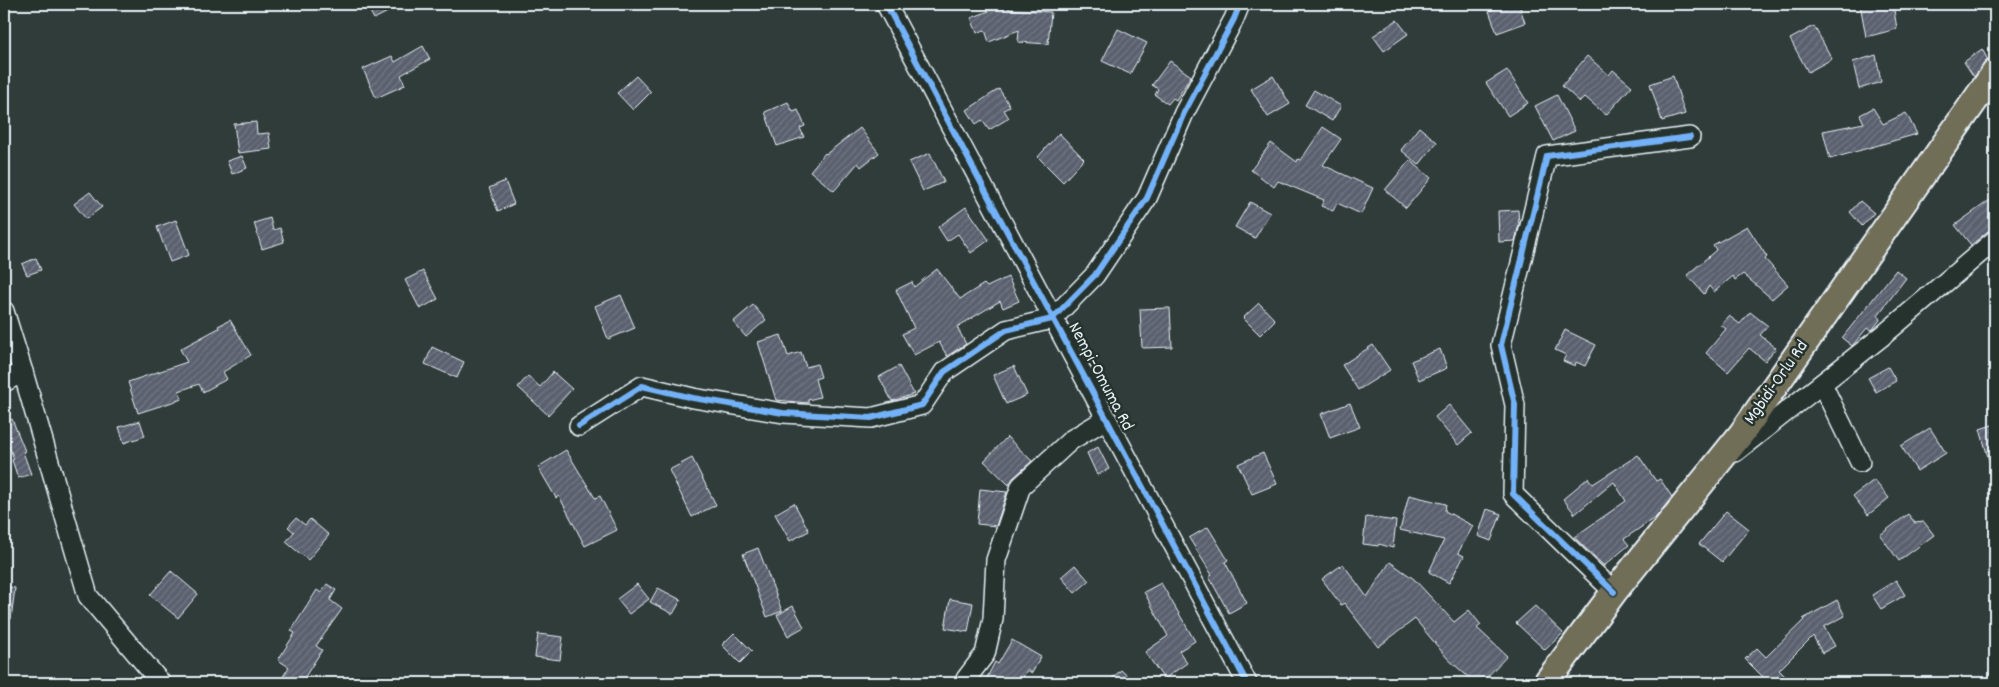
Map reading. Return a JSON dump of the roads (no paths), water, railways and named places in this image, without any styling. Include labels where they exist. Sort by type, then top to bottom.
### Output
[{"type":"main road","name":"Mgbidi-Orlu Rd","points":[[1546,683],[1614,592],[1742,433],[1995,72]]},
{"type":"street","name":"Nempi-Omuma Rd","points":[[886,4],[1247,683]]},
{"type":"street","points":[[579,426],[642,386],[782,413],[871,418],[922,405],[944,372],[1006,330],[1052,319],[1095,275],[1147,198],[1184,113],[1234,19],[1240,4]]},
{"type":"street","points":[[1614,592],[1513,494],[1515,405],[1501,345],[1547,156],[1690,137]]},
{"type":"street","points":[[1712,470],[1881,338],[1995,240]]},
{"type":"street","points":[[4,311],[24,372],[88,596],[161,683]]},
{"type":"street","points":[[4,382],[24,372]]},
{"type":"street","points":[[1822,384],[1860,462]]},
{"type":"street","points":[[966,679],[984,654],[993,619],[996,560],[1021,486],[1071,440],[1106,419]]}]
